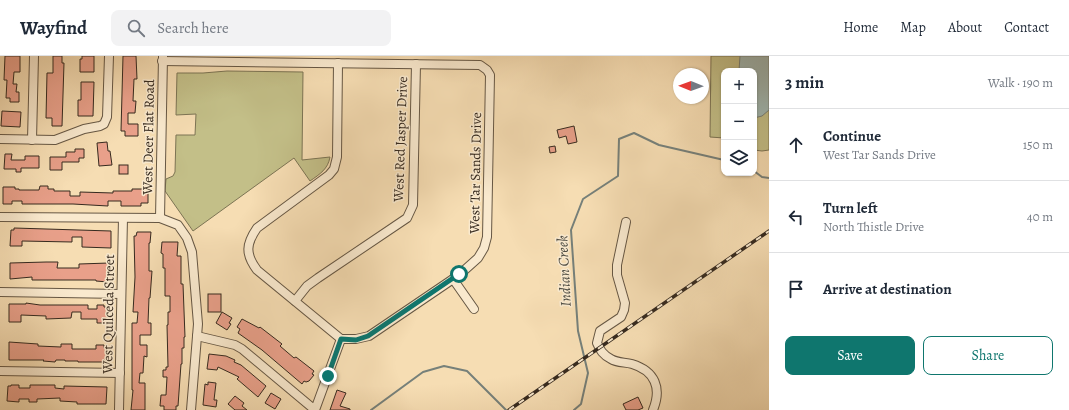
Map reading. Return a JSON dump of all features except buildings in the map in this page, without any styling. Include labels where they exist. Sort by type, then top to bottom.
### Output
[{"type":"street","points":[[32,140],[34,56]]},
{"type":"street","points":[[0,140],[55,140],[84,129],[104,124],[108,117],[109,56]]},
{"type":"street","points":[[162,58],[338,63],[378,60],[416,64]]},
{"type":"street","name":"West Deer Flat Road","points":[[160,218],[162,58]]},
{"type":"street","points":[[197,336],[235,345],[242,349],[315,410],[341,339],[333,334],[257,270],[250,260],[248,246],[251,237],[257,228],[324,180],[334,169],[337,157],[338,63]]},
{"type":"street","name":"West Tar Sands Drive","points":[[341,339],[356,340],[368,336],[453,279],[478,258],[484,248],[487,237],[490,75],[487,70],[480,65],[416,64]]},
{"type":"street","name":"West Red Jasper Drive","points":[[295,301],[307,286],[407,218],[413,205],[416,64]]},
{"type":"street","points":[[0,216],[160,218],[178,225],[187,238],[192,252],[198,324],[190,410]]},
{"type":"street","name":"West Quilceda Street","points":[[119,410],[123,218]]},
{"type":"street","points":[[626,222],[617,265],[618,276],[625,303],[624,310],[621,317],[600,332],[597,343],[603,355],[612,360],[638,366],[649,372],[655,381],[658,392],[653,410]]},
{"type":"street","points":[[453,279],[474,310]]},
{"type":"street","points":[[0,292],[121,294]]},
{"type":"street","points":[[0,371],[120,373]]},
{"type":"shaded area","points":[[711,56],[769,56],[769,150],[757,150],[757,68],[721,68],[721,138],[710,137]]},
{"type":"shaded area","points":[[227,71],[303,72],[302,160],[330,157],[325,168],[310,181],[294,158],[193,231],[165,191],[166,179],[173,176],[175,172],[176,135],[195,135],[196,114],[176,115],[177,73]]},
{"type":"water","points":[[740,56],[769,56],[769,110],[762,116],[757,117],[757,68],[739,68]]},
{"type":"waterway","name":"Indian Creek","points":[[574,410],[581,404],[588,373],[578,331],[571,230],[583,199],[618,176],[619,139],[634,133],[659,145],[721,159]]},
{"type":"waterway","name":"Indian Creek","points":[[757,173],[762,177],[769,178]]},
{"type":"waterway","name":"Indian Creek","points":[[371,410],[423,372],[444,366],[467,371],[506,410]]},
{"type":"railway","points":[[509,410],[769,231]]},
{"type":"route","points":[[328,376],[341,339],[356,340],[368,336],[459,274]]}]
